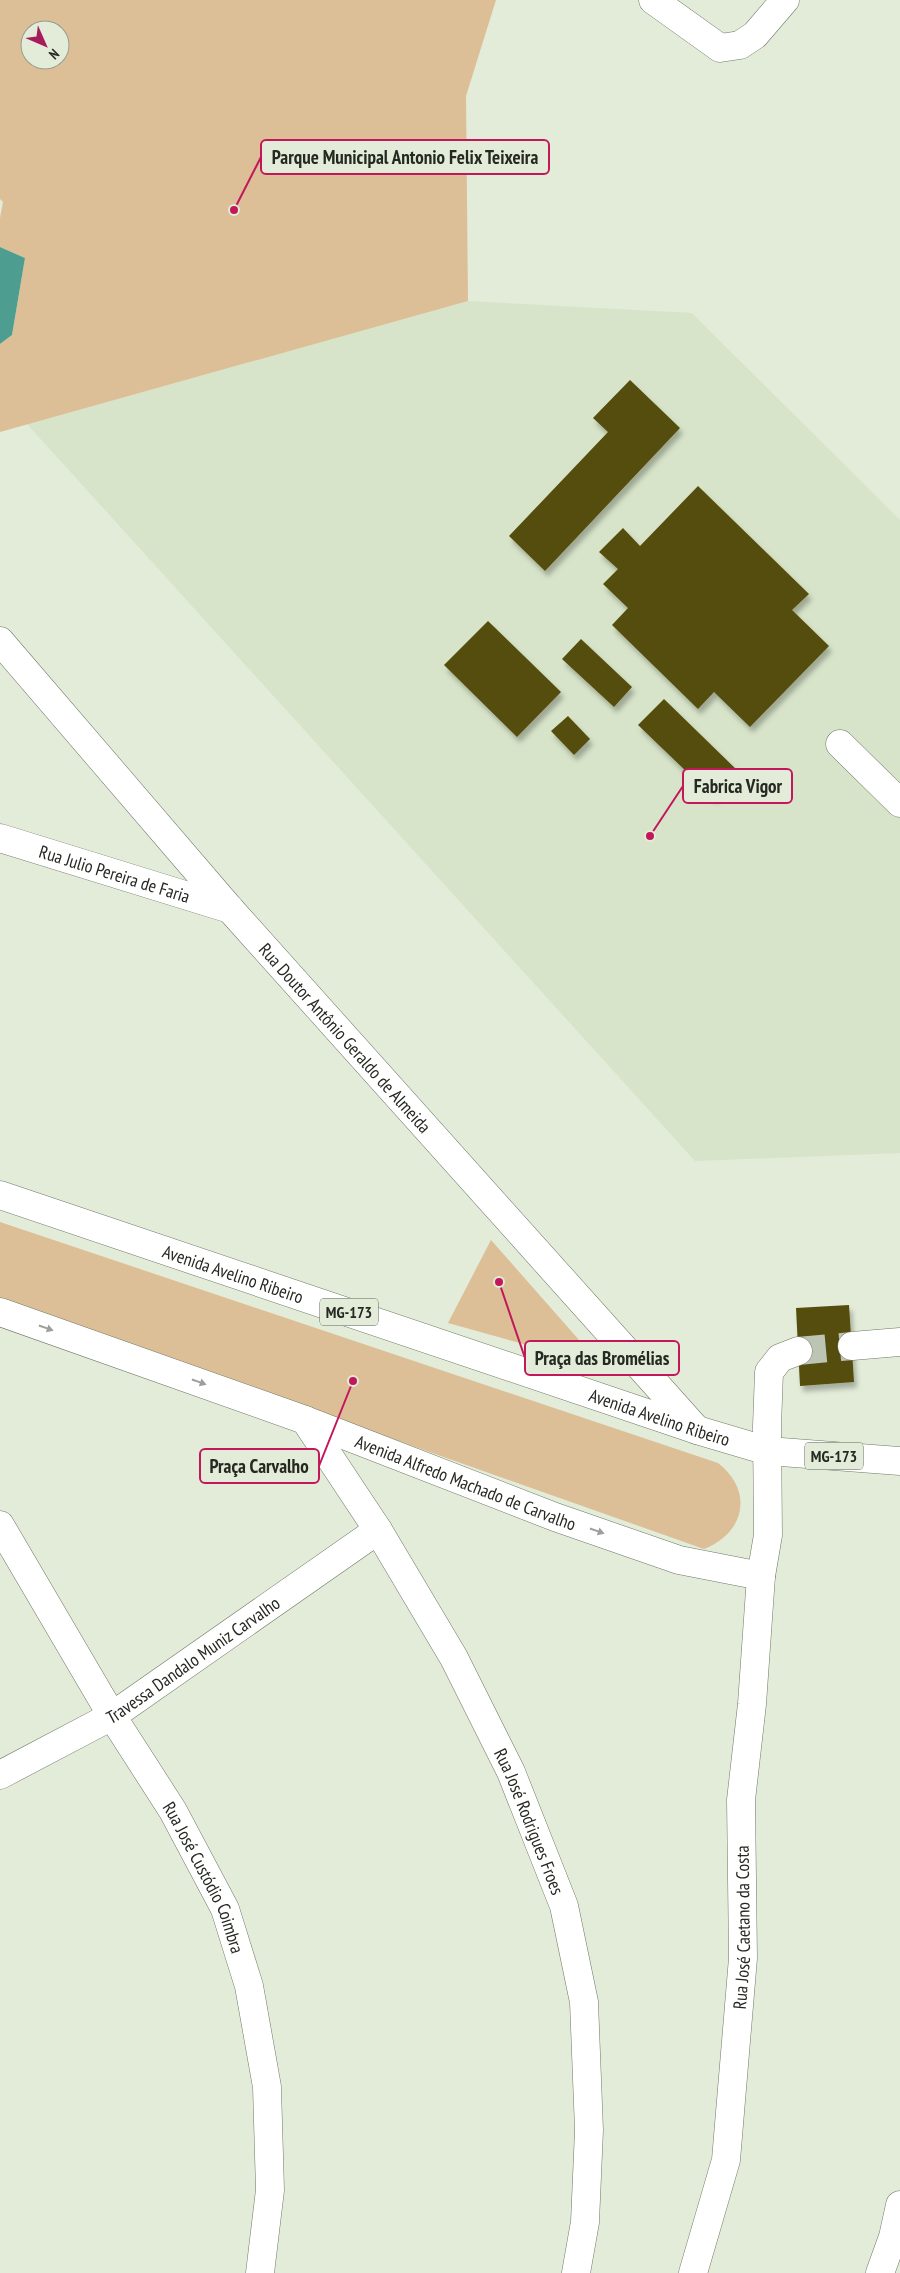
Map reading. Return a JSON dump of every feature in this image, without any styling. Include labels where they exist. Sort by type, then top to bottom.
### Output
[{"type":"main road","points":[[653,0],[720,48],[740,45],[756,35],[785,0]]},
{"type":"main road","name":"Rua Doutor Antônio Geraldo de Almeida","points":[[0,642],[230,909],[697,1430]]},
{"type":"main road","points":[[840,744],[900,803]]},
{"type":"main road","name":"Rua Julio Pereira de Faria","points":[[0,838],[230,909]]},
{"type":"main road","name":"Avenida Avelino Ribeiro","points":[[0,1194],[697,1430],[768,1451],[900,1461]]},
{"type":"main road","name":"Avenida Alfredo Machado de Carvalho","points":[[0,1312],[305,1420],[555,1516],[679,1560],[761,1576]]},
{"type":"main road","points":[[852,1346],[900,1342]]},
{"type":"main road","points":[[761,1576],[768,1534],[767,1426],[769,1372],[780,1358],[798,1351]]},
{"type":"main road","name":"Rua José Rodrigues Froes","points":[[305,1420],[378,1530],[454,1658],[511,1772],[564,1906],[584,2002],[589,2130],[585,2222],[576,2273]]},
{"type":"main road","name":"Rua José Custódio Coimbra","points":[[0,1526],[112,1716],[173,1811],[225,1909],[249,1986],[267,2087],[270,2190],[260,2273]]},
{"type":"main road","name":"Travessa Dandalo Muniz Carvalho","points":[[0,1775],[112,1716],[378,1530]]},
{"type":"main road","name":"Rua José Caetano da Costa","points":[[694,2273],[726,2160],[743,1958],[741,1800],[752,1704],[761,1576]]},
{"type":"main road","points":[[880,2273],[894,2237],[900,2204]]},
{"type":"shaded area","points":[[0,0],[496,0],[466,96],[468,301],[0,432],[0,344],[12,335],[25,258],[0,247],[0,218],[3,202],[0,199]]},
{"type":"shaded area","points":[[468,301],[692,313],[900,520],[900,1153],[695,1161],[27,424]]},
{"type":"shaded area","points":[[0,1222],[718,1463],[737,1486],[740,1510],[736,1522],[729,1533],[718,1542],[704,1549],[0,1300]]},
{"type":"shaded area","points":[[491,1240],[602,1366],[448,1323]]},
{"type":"water","points":[[0,247],[25,258],[12,335],[0,344]]},
{"type":"building","points":[[630,380],[680,428],[545,571],[509,536],[608,432],[593,418]]},
{"type":"building","points":[[698,486],[809,594],[792,610],[829,646],[750,727],[714,692],[698,709],[612,625],[628,608],[603,584],[618,569],[599,552],[623,528],[640,546]]},
{"type":"building","points":[[488,621],[561,692],[517,737],[444,665]]},
{"type":"building","points":[[581,639],[632,687],[614,707],[562,659]]},
{"type":"building","points":[[664,699],[739,772],[714,798],[638,725]]},
{"type":"building","points":[[568,716],[590,739],[574,755],[551,731]]},
{"type":"building","points":[[849,1305],[854,1382],[800,1386],[796,1308]]},
{"type":"tunnel","points":[[798,1351],[852,1346]]},
{"type":"place","name":"Parque Municipal Antonio Felix Teixeira","points":[[234,210]]},
{"type":"place","name":"Fabrica Vigor","points":[[650,836]]},
{"type":"place","name":"Praça das Bromélias","points":[[499,1282]]},
{"type":"place","name":"Praça Carvalho","points":[[353,1381]]}]
